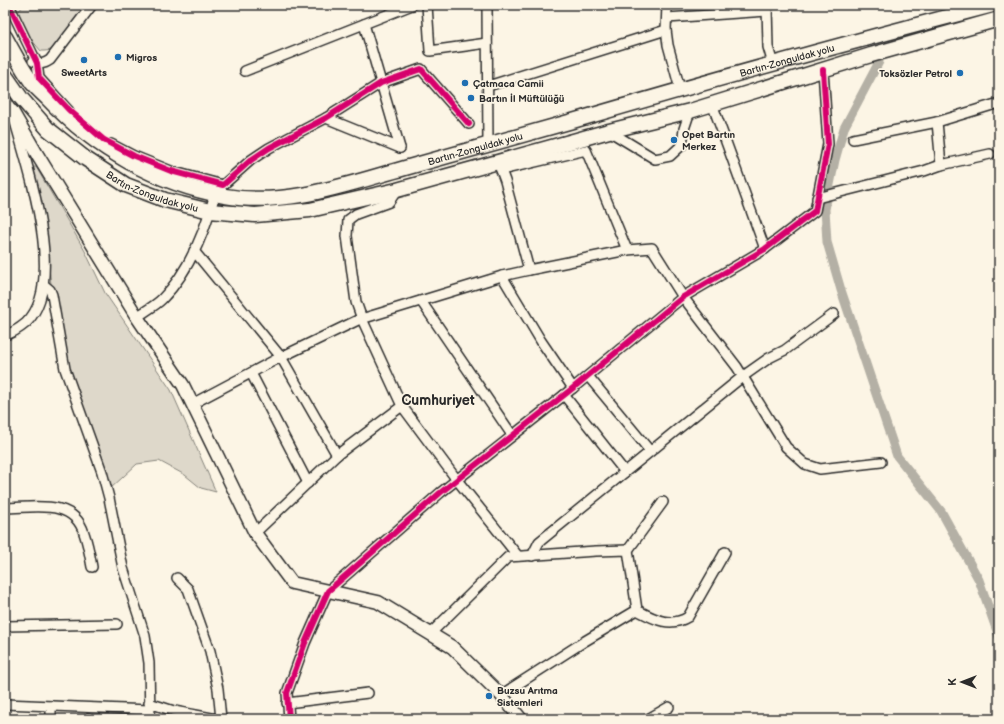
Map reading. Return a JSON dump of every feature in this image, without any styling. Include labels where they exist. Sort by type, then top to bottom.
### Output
[{"type":"highway","name":"Bartın-Zonguldak yolu","points":[[5,37],[17,59],[34,84],[57,110],[81,132],[109,151],[149,173],[192,188],[225,196],[282,198],[327,190],[680,89],[993,5]]},
{"type":"highway","name":"Bartın-Zonguldak yolu","points":[[5,75],[21,98],[48,129],[92,163],[126,185],[165,200],[210,212],[255,215],[310,210],[500,166],[609,132],[690,111],[913,42],[999,19]]},
{"type":"main road","points":[[12,111],[137,317],[183,386],[255,533],[292,583],[378,602],[452,647],[501,694],[521,719]]},
{"type":"street","points":[[9,5],[36,63],[39,78],[69,110],[104,140],[134,156],[171,171],[223,185],[251,160],[269,148],[326,118],[381,83],[421,69],[469,124]]},
{"type":"street","points":[[5,8],[30,58],[36,63],[43,64],[50,60],[92,5]]},
{"type":"street","points":[[245,71],[412,5]]},
{"type":"street","points":[[427,5],[430,50],[487,43]]},
{"type":"street","points":[[487,5],[488,145]]},
{"type":"street","points":[[667,5],[666,30],[668,45],[680,89]]},
{"type":"street","points":[[667,18],[767,8],[768,47],[773,64]]},
{"type":"street","points":[[326,118],[400,148],[364,24]]},
{"type":"street","points":[[488,86],[666,30]]},
{"type":"street","points":[[289,719],[287,693],[302,650],[328,591],[440,494],[512,435],[588,376],[683,297],[765,249],[815,211],[828,144],[824,70]]},
{"type":"street","points":[[5,100],[12,111],[34,192],[42,232],[44,254],[43,284],[39,301],[32,316],[15,331],[5,335]]},
{"type":"street","points":[[853,139],[937,122],[999,103]]},
{"type":"street","points":[[714,109],[765,249]]},
{"type":"street","points":[[609,132],[655,159],[670,156],[682,145],[684,129],[690,111]]},
{"type":"street","points":[[937,122],[941,165]]},
{"type":"street","points":[[529,270],[500,166],[586,150],[627,250]]},
{"type":"street","points":[[817,198],[924,171],[941,165],[990,154]]},
{"type":"street","points":[[397,190],[389,202],[356,214],[348,220],[347,236],[356,302],[362,319],[402,406],[457,480],[518,556]]},
{"type":"street","points":[[137,317],[161,300],[178,280],[194,251],[210,212],[215,194]]},
{"type":"street","points":[[192,404],[281,357],[362,319],[502,276],[627,250],[652,248],[683,297],[737,367],[786,447],[805,464],[820,469],[881,462]]},
{"type":"street","points":[[194,251],[281,357],[337,455]]},
{"type":"street","points":[[502,276],[541,341],[573,388]]},
{"type":"street","points":[[43,284],[50,290],[52,295],[65,369],[102,472],[109,498],[123,568],[145,636],[149,663],[150,711]]},
{"type":"street","points":[[420,301],[512,435]]},
{"type":"street","points":[[532,556],[539,542],[742,377],[769,358],[785,350],[834,314]]},
{"type":"street","points":[[251,372],[308,483]]},
{"type":"street","points":[[588,376],[650,451]]},
{"type":"street","points":[[564,395],[624,472]]},
{"type":"street","points":[[255,533],[337,455],[402,406]]},
{"type":"street","points":[[637,610],[628,550],[663,502]]},
{"type":"street","points":[[5,508],[57,507],[70,513],[79,523],[84,533],[92,567]]},
{"type":"street","points":[[430,634],[508,557],[628,550]]},
{"type":"street","points":[[637,610],[655,620],[669,622],[682,620],[688,617],[725,552]]},
{"type":"street","points":[[177,578],[188,589],[210,651],[218,689],[221,719]]},
{"type":"street","points":[[501,694],[637,610]]},
{"type":"street","points":[[5,626],[117,624]]},
{"type":"street","points":[[288,703],[368,693]]},
{"type":"street","points":[[5,704],[174,711],[216,719]]},
{"type":"street","points":[[51,706],[51,719]]},
{"type":"street","points":[[648,719],[669,707]]},
{"type":"shaded area","points":[[83,5],[74,24],[57,46],[46,51],[41,51],[30,38],[18,12],[23,6]]},
{"type":"shaded area","points":[[33,167],[36,167],[85,251],[105,293],[171,390],[216,492],[201,488],[185,475],[159,461],[137,464],[110,489],[69,370],[52,292],[46,245],[32,169]]},
{"type":"waterway","points":[[879,62],[844,128],[835,160],[825,209],[827,242],[841,290],[897,456],[941,511],[979,580],[999,637]]},
{"type":"cycle path","points":[[9,5],[37,63],[39,78],[69,110],[104,140],[134,156],[171,171],[223,185],[251,160],[269,148],[326,118],[381,83],[421,69],[469,124]]},
{"type":"cycle path","points":[[289,719],[287,693],[305,643],[328,591],[440,493],[573,388],[683,297],[765,249],[815,211],[828,144],[823,70]]},
{"type":"place","name":"Migros","points":[[118,57]]},
{"type":"place","name":"SweetArts","points":[[84,60]]},
{"type":"place","name":"Toksözler Petrol","points":[[960,73]]},
{"type":"place","name":"Çatmaca Camii","points":[[465,83]]},
{"type":"place","name":"Bartın İl Müftülüğü","points":[[471,98]]},
{"type":"place","name":"Opet Bartın Merkez","points":[[674,140]]},
{"type":"place","name":"Buzsu Arıtma Sistemleri","points":[[489,696]]},
{"type":"district","name":"Cumhuriyet","points":[[438,400]]}]
